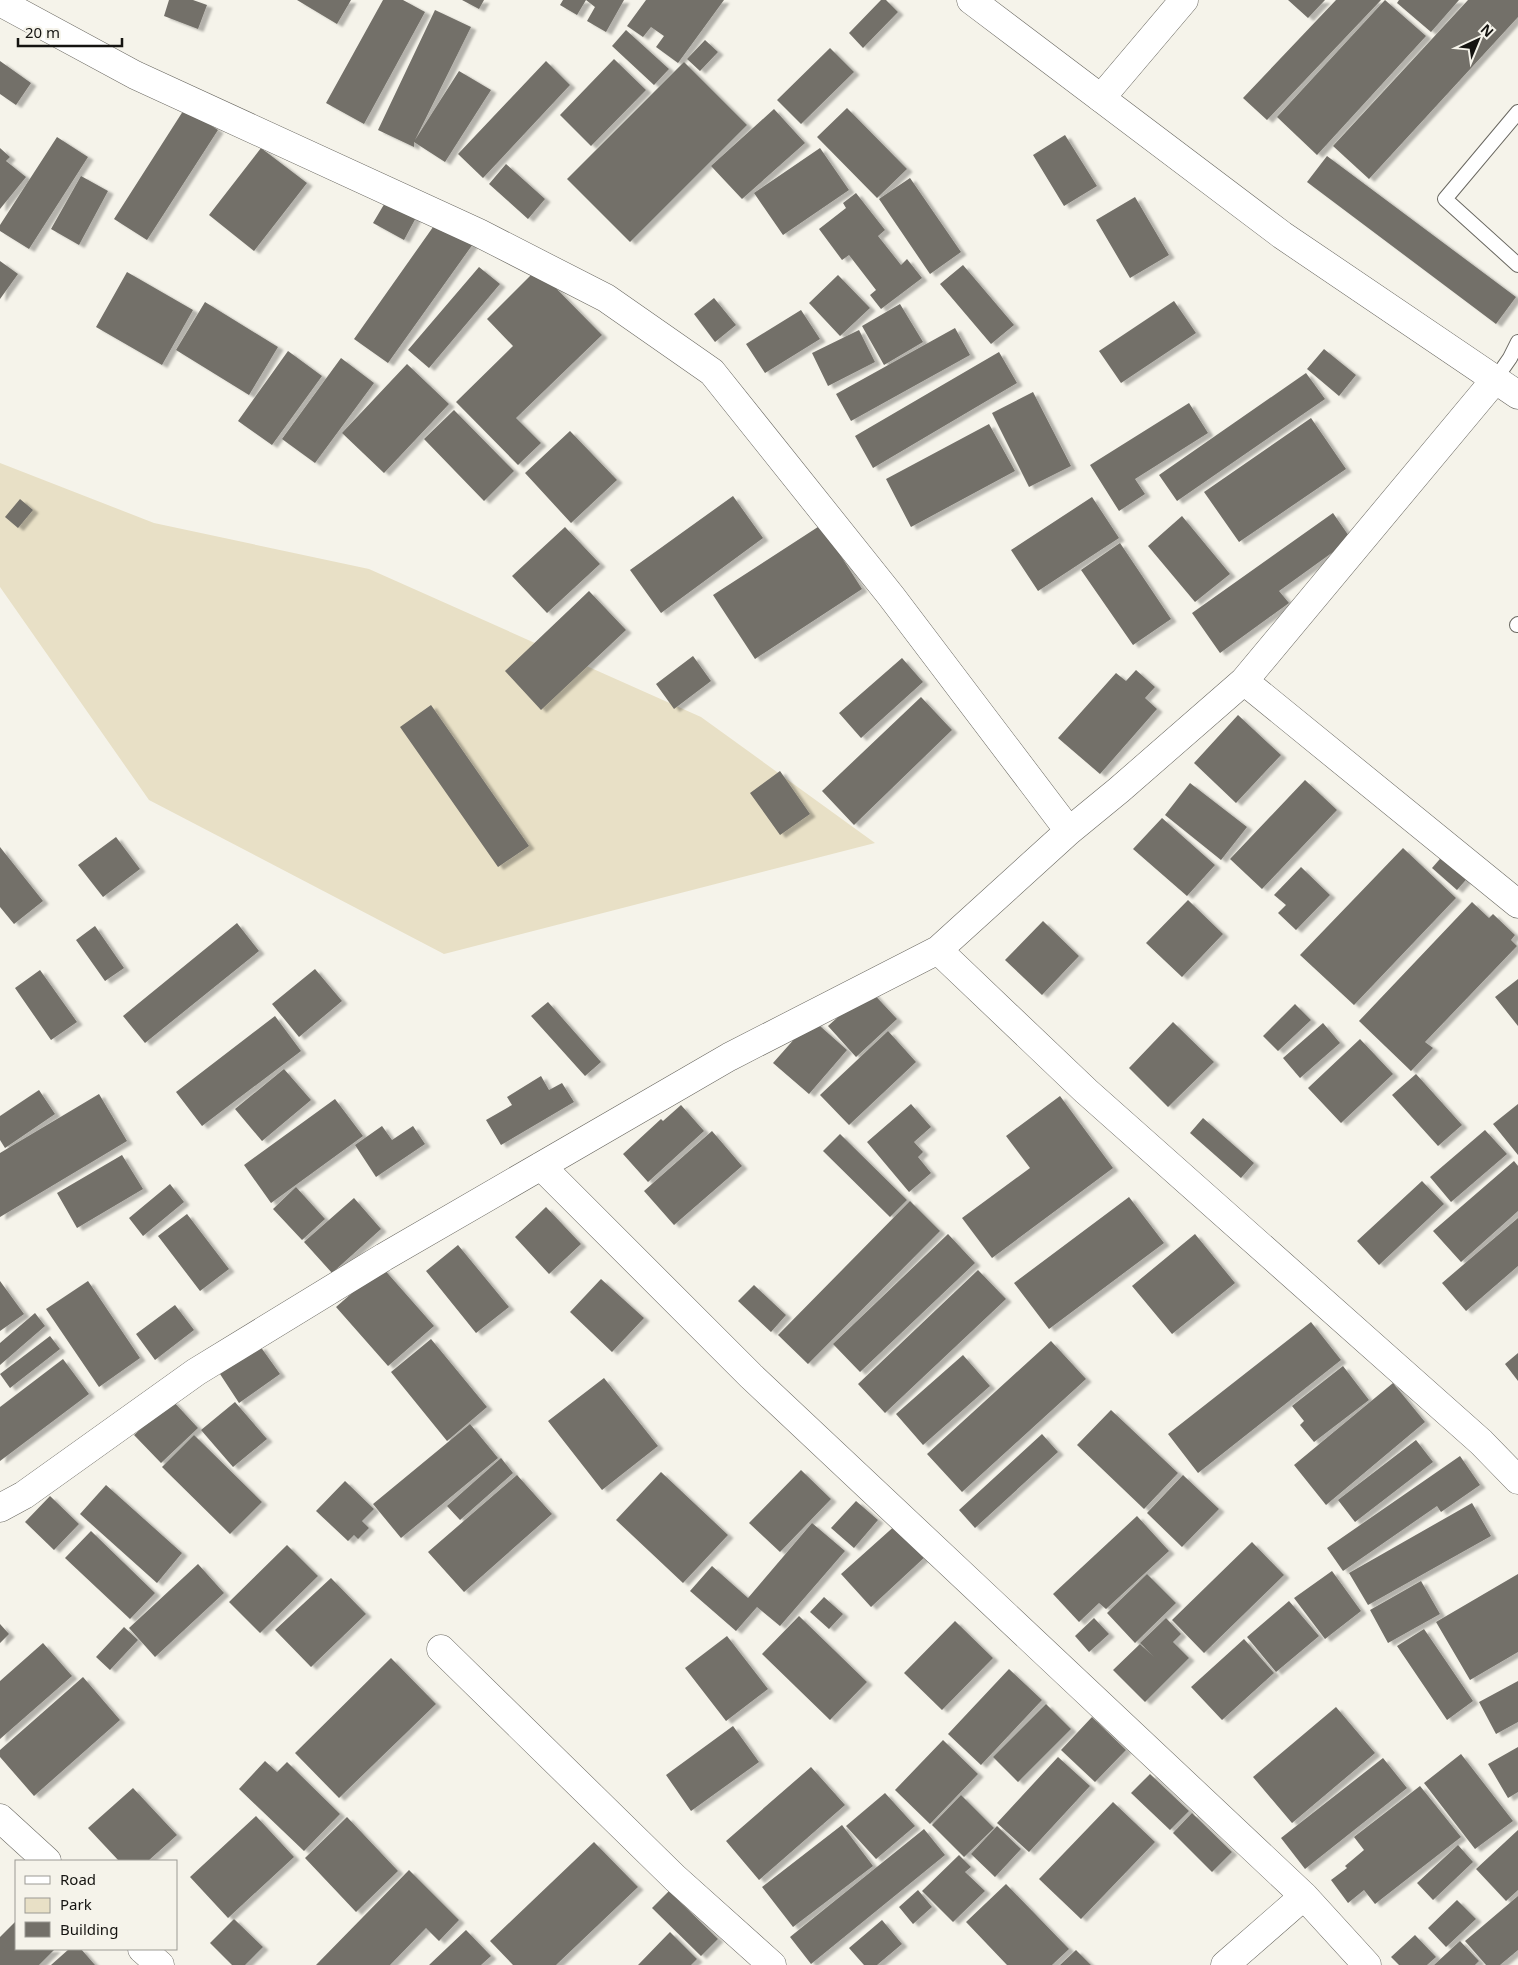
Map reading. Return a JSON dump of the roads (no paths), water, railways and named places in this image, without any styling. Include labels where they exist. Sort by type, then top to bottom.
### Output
[{"type":"street","points":[[971,0],[1282,234],[1494,381],[1518,395]]},
{"type":"street","points":[[0,2],[135,75],[479,233],[606,298],[712,372],[891,596],[1069,831]]},
{"type":"street","points":[[1102,98],[1175,4]]},
{"type":"street","points":[[0,1508],[24,1495],[196,1372],[384,1257],[729,1057],[938,950],[1069,831],[1244,681],[1494,381]]},
{"type":"street","points":[[1244,681],[1518,904]]},
{"type":"street","points":[[938,950],[1086,1091],[1481,1442],[1518,1480]]},
{"type":"street","points":[[541,1166],[751,1376],[1304,1896],[1367,1965]]},
{"type":"street","points":[[441,1648],[675,1878],[772,1965]]},
{"type":"street","points":[[0,1818],[46,1860]]},
{"type":"street","points":[[1225,1965],[1304,1896]]},
{"type":"street","points":[[143,1950],[160,1965]]},
{"type":"lane","points":[[1518,112],[1445,199],[1518,265]]},
{"type":"lane","points":[[1494,381],[1510,358],[1518,342]]}]
